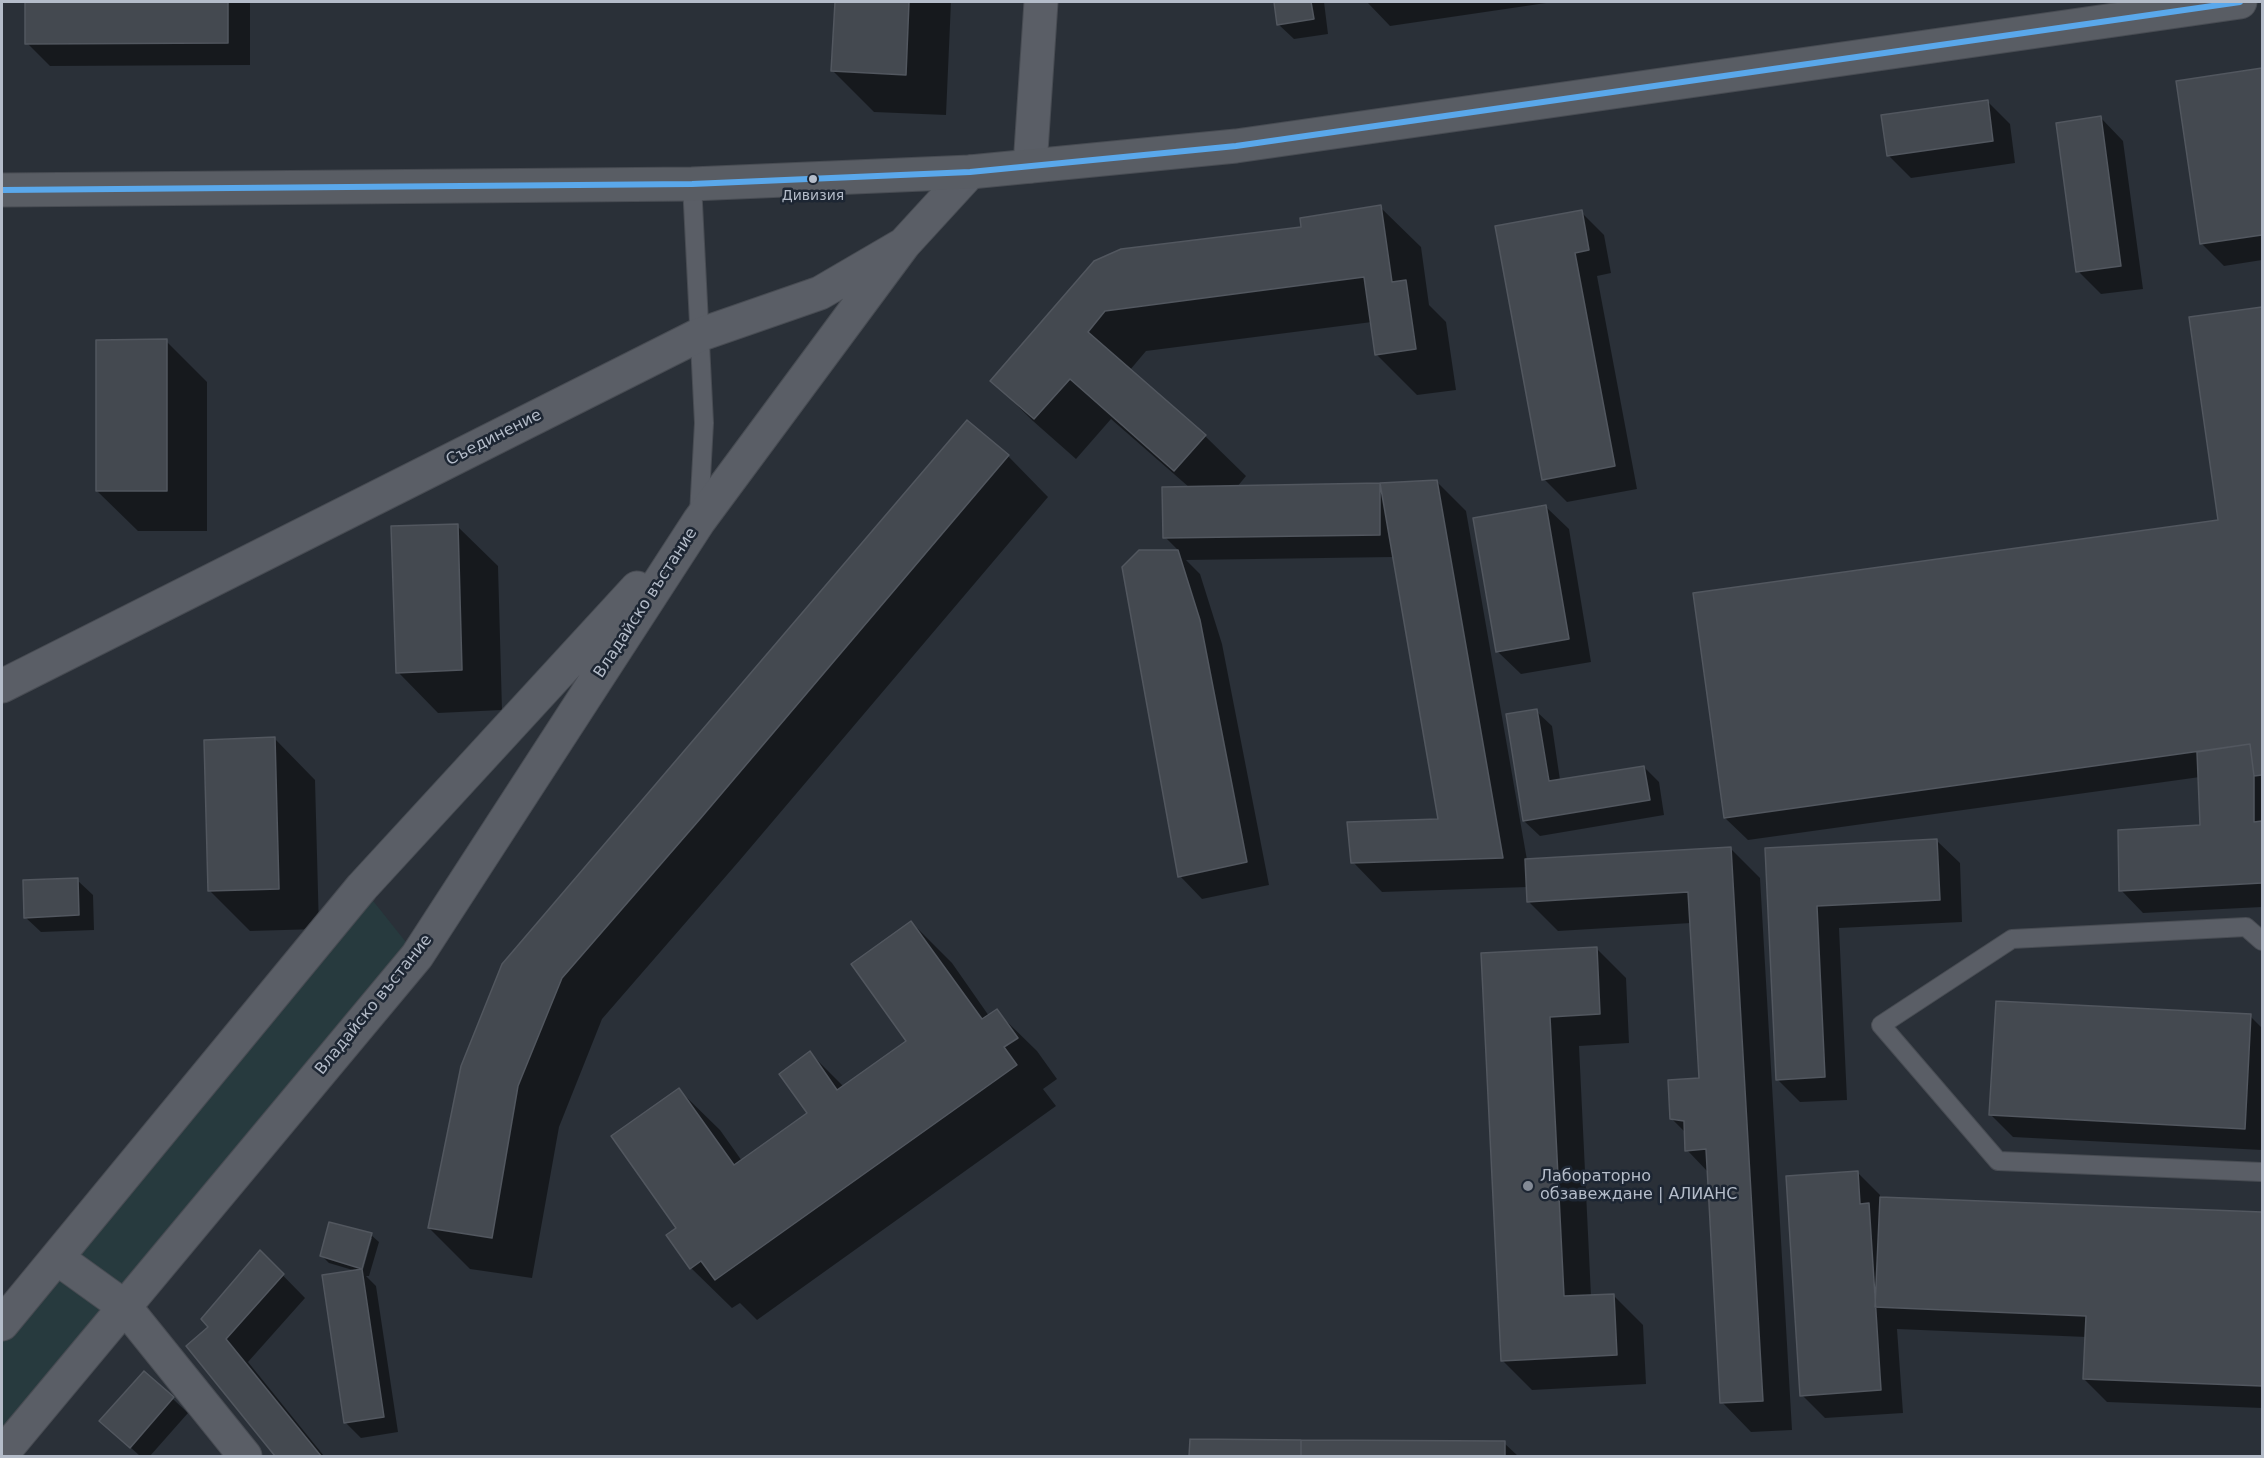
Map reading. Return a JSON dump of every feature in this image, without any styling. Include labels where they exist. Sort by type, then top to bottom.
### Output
[{"type":"main road","points":[[2,190],[692,184],[970,172],[1236,146],[2240,2]]},
{"type":"street","points":[[1030,166],[1041,2]]},
{"type":"street","name":"Съединение","points":[[2,686],[699,334],[819,293],[904,244],[970,172]]},
{"type":"street","name":"Владайско въстание","points":[[2,1454],[417,956],[699,521],[904,244]]},
{"type":"street","name":"Владайско въстание","points":[[2,1324],[362,887],[699,521]]},
{"type":"street","points":[[57,1258],[125,1307],[245,1456]]},
{"type":"lane","points":[[692,184],[704,423],[699,521]]},
{"type":"lane","points":[[2262,941],[2246,927],[2012,939],[1881,1025],[1998,1161],[2262,1172]]},
{"type":"green space","points":[[362,887],[417,956],[2,1456],[2,1325]]},
{"type":"building","points":[[25,2],[228,2],[228,43],[25,44]]},
{"type":"building","points":[[835,2],[909,2],[906,75],[831,71]]},
{"type":"building","points":[[1274,2],[1311,2],[1314,19],[1277,25]]},
{"type":"building","points":[[2262,68],[2262,235],[2200,244],[2176,81]]},
{"type":"building","points":[[1988,100],[1993,141],[1887,156],[1881,115]]},
{"type":"building","points":[[2101,116],[2121,266],[2076,272],[2056,123]]},
{"type":"building","points":[[1381,205],[1392,282],[1406,280],[1416,349],[1375,355],[1364,277],[1105,311],[1088,332],[1206,435],[1174,471],[1070,379],[1034,419],[990,381],[1094,261],[1121,249],[1301,227],[1300,218]]},
{"type":"building","points":[[1582,210],[1589,250],[1575,253],[1615,466],[1542,480],[1495,226]]},
{"type":"building","points":[[2262,307],[2262,775],[2254,776],[2250,744],[1724,818],[1693,593],[2218,520],[2189,317]]},
{"type":"building","points":[[167,339],[167,491],[96,491],[96,340]]},
{"type":"building","points":[[967,420],[1009,455],[562,978],[518,1086],[492,1238],[428,1228],[461,1066],[502,964]]},
{"type":"building","points":[[1437,480],[1503,858],[1351,863],[1347,822],[1438,819],[1380,483]]},
{"type":"building","points":[[1380,483],[1380,535],[1163,538],[1162,487]]},
{"type":"building","points":[[1546,505],[1569,639],[1496,652],[1473,518]]},
{"type":"building","points":[[458,524],[462,670],[396,673],[391,526]]},
{"type":"building","points":[[1139,550],[1178,550],[1200,620],[1247,862],[1178,877],[1122,567]]},
{"type":"building","points":[[1537,709],[1549,781],[1644,766],[1650,800],[1523,821],[1506,714]]},
{"type":"building","points":[[275,737],[279,889],[208,891],[204,740]]},
{"type":"building","points":[[2250,744],[2254,776],[2254,822],[2262,821],[2262,883],[2119,891],[2118,830],[2200,825],[2197,752]]},
{"type":"building","points":[[1937,839],[1940,900],[1817,906],[1825,1077],[1776,1080],[1765,848]]},
{"type":"building","points":[[1731,847],[1763,1401],[1720,1403],[1706,1149],[1685,1151],[1684,1121],[1670,1119],[1668,1080],[1699,1078],[1688,892],[1527,902],[1525,859]]},
{"type":"building","points":[[78,878],[79,915],[24,918],[23,880]]},
{"type":"building","points":[[911,921],[982,1019],[997,1009],[1018,1038],[1004,1047],[1017,1065],[715,1280],[701,1261],[690,1269],[666,1235],[676,1228],[611,1136],[679,1088],[734,1165],[807,1113],[779,1074],[810,1051],[837,1090],[906,1041],[851,964]]},
{"type":"building","points":[[1597,947],[1600,1014],[1550,1017],[1564,1296],[1614,1294],[1617,1355],[1501,1361],[1481,953]]},
{"type":"building","points":[[1996,1001],[2251,1014],[2245,1129],[1989,1115]]},
{"type":"building","points":[[1858,1171],[1860,1204],[1869,1203],[1881,1390],[1800,1396],[1786,1176]]},
{"type":"building","points":[[1880,1197],[2262,1212],[2262,1386],[2083,1379],[2086,1316],[1875,1307]]},
{"type":"building","points":[[329,1222],[372,1233],[362,1269],[320,1256]]},
{"type":"building","points":[[260,1250],[284,1274],[226,1339],[321,1456],[275,1456],[186,1346],[208,1327],[201,1319]]},
{"type":"building","points":[[362,1269],[384,1417],[344,1423],[322,1275]]},
{"type":"building","points":[[144,1371],[174,1397],[130,1448],[99,1421]]},
{"type":"building","points":[[1190,1439],[1301,1440],[1301,1456],[1189,1456]]},
{"type":"building","points":[[1301,1440],[1505,1441],[1505,1456],[1301,1456]]},
{"type":"transit line","points":[[2,190],[692,184],[970,172],[1236,146],[2240,2]]},
{"type":"place","name":"Дивизия","points":[[813,179]]},
{"type":"place","name":"Лабораторно обзавеждане | АЛИАНС","points":[[1528,1186]]}]
